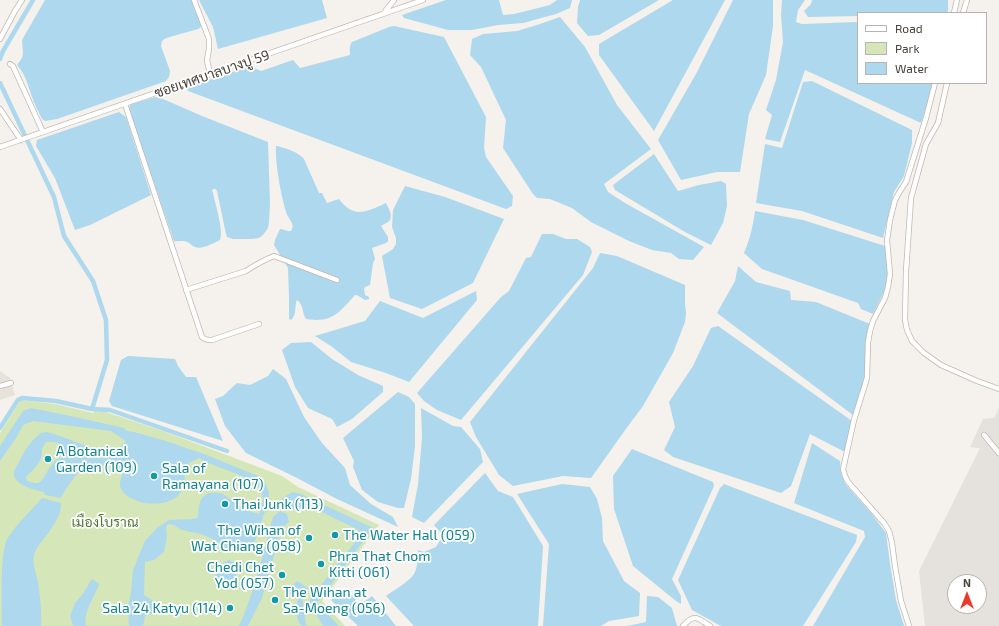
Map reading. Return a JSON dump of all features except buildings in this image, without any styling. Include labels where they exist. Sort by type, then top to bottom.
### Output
[{"type":"street","points":[[0,39],[22,0]]},
{"type":"street","points":[[194,0],[209,39],[207,60],[210,74]]},
{"type":"street","points":[[383,14],[394,0]]},
{"type":"street","name":"ซอยเทศบาลบางปู 59","points":[[0,147],[423,0]]},
{"type":"street","points":[[954,12],[957,0]]},
{"type":"street","points":[[963,12],[967,0]]},
{"type":"street","points":[[10,64],[13,66],[42,132]]},
{"type":"street","points":[[909,626],[901,601],[889,531],[884,523],[846,479],[843,469],[854,420],[867,378],[868,342],[870,331],[873,321],[885,298],[888,287],[890,274],[886,240],[890,220],[895,200],[906,182],[935,84]]},
{"type":"street","points":[[947,84],[938,123],[926,144],[911,198],[906,270],[905,320],[907,330],[912,341],[924,353],[941,365],[999,389]]},
{"type":"street","points":[[124,104],[200,334],[205,339],[212,340],[259,324]]},
{"type":"street","points":[[0,109],[23,139]]},
{"type":"street","points":[[186,290],[246,271],[274,256],[337,280]]},
{"type":"street","points":[[0,386],[11,383]]},
{"type":"street","points":[[984,435],[999,453]]},
{"type":"street","points":[[683,626],[689,619],[697,618],[710,626]]},
{"type":"shaded area","points":[[0,371],[10,378],[15,395],[0,400]]},
{"type":"shaded area","points":[[999,408],[999,626],[925,626],[919,571],[980,448],[970,447],[983,419],[994,418]]},
{"type":"green space","name":"เมืองโบราณ","points":[[21,400],[55,404],[93,413],[97,409],[163,431],[282,476],[298,487],[379,525],[322,601],[345,626],[0,626],[0,433]]},
{"type":"water","points":[[45,0],[193,0],[202,24],[198,29],[166,38],[162,41],[161,46],[170,71],[169,77],[166,81],[57,119],[45,121],[42,119],[33,101],[24,76],[17,65],[23,54],[22,40]]},
{"type":"water","points":[[199,0],[322,0],[327,18],[218,49],[213,27]]},
{"type":"water","points":[[446,0],[499,0],[503,15],[514,14],[550,5],[557,0],[572,0],[570,8],[556,14],[523,23],[498,25],[472,30],[448,30],[404,18],[402,15]]},
{"type":"water","points":[[580,0],[659,0],[599,35],[588,36],[577,23]]},
{"type":"water","points":[[673,0],[725,0],[654,131],[599,55],[599,44]]},
{"type":"water","points":[[733,0],[773,0],[773,26],[766,75],[749,114],[740,172],[717,172],[681,180],[658,140],[696,74]]},
{"type":"water","points":[[782,0],[805,0],[798,10],[796,22],[802,24],[857,22],[857,84],[934,84],[921,123],[805,70],[780,142],[765,139],[772,115],[766,110],[776,80],[783,42],[781,15]]},
{"type":"water","points":[[812,0],[948,0],[948,12],[857,12],[857,16],[808,17],[804,11],[811,4]]},
{"type":"water","points":[[560,17],[585,47],[617,105],[651,149],[604,184],[608,192],[704,247],[693,260],[679,259],[671,253],[652,250],[629,241],[591,222],[572,208],[550,199],[537,198],[503,148],[506,120],[481,67],[470,55],[472,39],[483,34],[517,31]]},
{"type":"water","points":[[394,26],[444,37],[486,117],[484,148],[486,157],[513,196],[512,206],[506,209],[188,91],[186,88],[241,69],[252,67],[261,71],[293,60],[300,68],[350,55],[350,47],[352,42]]},
{"type":"water","points":[[812,81],[912,130],[912,143],[904,176],[894,192],[883,238],[802,211],[756,203],[765,144],[782,148],[803,82]]},
{"type":"water","points":[[155,97],[268,142],[270,203],[269,222],[268,228],[263,235],[259,238],[252,239],[233,239],[227,237],[217,191],[214,189],[212,190],[221,230],[220,240],[201,248],[194,247],[185,241],[174,241],[129,110],[130,105],[132,104]]},
{"type":"water","points":[[119,112],[126,117],[151,195],[90,225],[75,230],[55,178],[36,146],[37,140]]},
{"type":"water","points":[[276,146],[299,154],[304,159],[319,193],[322,193],[327,203],[339,199],[350,209],[361,212],[386,203],[390,211],[390,220],[381,226],[388,237],[388,241],[372,248],[375,259],[373,263],[370,285],[364,289],[365,295],[369,297],[369,299],[365,300],[355,295],[339,312],[329,318],[315,320],[306,319],[301,304],[297,300],[294,316],[291,320],[289,319],[288,268],[274,245],[280,229],[291,231],[293,226],[287,215],[280,188],[276,161]]},
{"type":"water","points":[[654,154],[678,191],[721,181],[726,184],[727,206],[723,223],[711,245],[685,232],[615,190],[613,185]]},
{"type":"water","points":[[405,186],[445,197],[504,219],[473,283],[422,309],[390,298],[382,256],[393,249],[396,244],[396,238],[392,227],[393,210]]},
{"type":"water","points":[[755,211],[803,220],[885,246],[888,274],[885,290],[873,314],[861,309],[858,303],[762,269],[744,253],[751,232]]},
{"type":"water","points":[[542,234],[553,234],[566,239],[577,239],[590,247],[592,252],[583,275],[461,420],[437,410],[424,401],[417,393],[501,297],[509,291],[526,258],[531,257]]},
{"type":"water","points":[[600,253],[617,256],[685,285],[685,322],[673,353],[643,406],[591,478],[563,476],[513,486],[499,475],[476,437],[470,422],[593,268]]},
{"type":"water","points":[[738,266],[756,282],[790,291],[791,300],[816,302],[870,324],[867,340],[866,374],[853,415],[717,313],[735,281]]},
{"type":"water","points":[[476,291],[477,300],[409,382],[351,362],[331,346],[315,336],[365,321],[380,301],[423,318]]},
{"type":"water","points":[[718,326],[852,421],[845,452],[810,434],[791,486],[781,493],[673,457],[664,450],[675,427],[669,402],[693,366],[711,328]]},
{"type":"water","points":[[311,342],[332,359],[358,375],[383,386],[383,392],[352,419],[337,427],[332,419],[308,408],[295,387],[282,350],[291,343]]},
{"type":"water","points":[[128,356],[175,359],[186,377],[196,377],[223,441],[112,406],[109,401],[121,360]]},
{"type":"water","points":[[273,369],[286,379],[304,417],[322,443],[345,468],[350,485],[371,504],[393,517],[398,527],[337,499],[246,453],[225,426],[215,399],[223,396],[237,383],[250,385],[268,376]]},
{"type":"water","points":[[398,392],[409,397],[415,404],[415,446],[411,479],[404,508],[398,508],[378,502],[362,490],[353,467],[354,461],[343,438]]},
{"type":"water","points":[[31,408],[124,428],[127,431],[166,441],[204,454],[258,476],[265,482],[269,493],[269,499],[268,506],[255,541],[248,549],[224,548],[213,539],[201,534],[182,530],[174,525],[168,524],[166,528],[167,536],[164,552],[154,560],[145,562],[144,595],[153,601],[156,606],[154,613],[145,616],[143,626],[129,626],[128,606],[133,570],[145,541],[157,528],[169,520],[197,518],[199,504],[204,496],[210,493],[223,494],[245,510],[259,514],[263,500],[261,491],[253,482],[199,458],[189,463],[186,467],[184,484],[178,495],[174,499],[163,503],[156,504],[136,501],[125,494],[120,487],[122,471],[111,466],[101,465],[92,465],[78,473],[61,498],[45,495],[44,492],[21,484],[14,476],[14,471],[26,449],[41,433],[47,432],[57,435],[100,451],[116,452],[126,441],[111,431],[33,421],[23,425],[0,461],[0,446],[23,411]],"holes":[[[46,442],[56,442],[62,447],[65,453],[63,457],[56,460],[40,482],[35,483],[27,481],[26,477],[40,461],[44,445]]]},
{"type":"water","points":[[421,408],[453,426],[461,427],[480,449],[483,462],[424,523],[412,517],[418,484],[422,438]]},
{"type":"water","points":[[812,443],[840,461],[841,474],[846,485],[871,513],[886,533],[896,600],[904,626],[813,626],[865,537],[864,531],[794,503]]},
{"type":"water","points":[[632,449],[713,482],[714,486],[672,579],[681,596],[681,604],[633,566],[614,509],[613,476]]},
{"type":"water","points":[[485,473],[498,491],[513,497],[543,546],[538,626],[414,626],[386,596],[406,582],[413,575],[417,567],[418,550],[424,552],[436,547],[443,535],[434,525]]},
{"type":"water","points":[[562,484],[590,487],[597,499],[602,518],[603,541],[624,581],[640,593],[639,616],[609,621],[601,626],[543,626],[549,544],[517,494]]},
{"type":"water","points":[[724,484],[857,535],[856,542],[803,626],[721,626],[692,610],[678,580],[720,488]]},
{"type":"water","points":[[293,492],[301,494],[373,528],[317,603],[339,626],[323,626],[310,604],[310,599],[356,541],[359,530],[311,507],[293,510],[277,504]]},
{"type":"water","points":[[42,498],[61,503],[61,508],[58,518],[35,551],[34,555],[34,565],[40,598],[41,626],[2,626],[2,570],[6,541],[18,524]]},
{"type":"water","points":[[280,511],[287,514],[289,522],[282,528],[262,598],[248,626],[239,626],[254,586],[273,517]]},
{"type":"water","points":[[229,560],[235,563],[236,574],[234,584],[229,588],[216,586],[215,577],[217,570],[221,564]]},
{"type":"water","points":[[92,579],[99,584],[87,611],[85,621],[86,626],[73,626],[70,616],[75,603]]},
{"type":"water","points":[[297,581],[308,588],[302,598],[306,626],[301,626],[298,619],[296,609],[298,598],[287,594],[289,589]]},
{"type":"water","points":[[344,589],[361,604],[372,596],[396,626],[358,626],[331,600]]},
{"type":"water","points":[[647,596],[658,597],[672,608],[677,626],[627,626],[646,622]]},
{"type":"waterway","points":[[0,59],[3,51],[33,0]]},
{"type":"waterway","points":[[0,83],[54,197],[64,236],[93,281],[106,320],[107,360],[92,409]]},
{"type":"waterway","points":[[0,428],[18,400],[22,398],[56,401],[92,409],[110,410],[227,451]]},
{"type":"place","name":"A Botanical Garden (109)","points":[[48,459]]},
{"type":"place","name":"Sala of Ramayana (107)","points":[[154,476]]},
{"type":"place","name":"Thai Junk (113)","points":[[225,504]]},
{"type":"place","name":"The Water Hall (059)","points":[[335,535]]},
{"type":"place","name":"The Wihan of Wat Chiang (058)","points":[[309,538]]},
{"type":"place","name":"Phra That Chom Kitti (061)","points":[[321,564]]},
{"type":"place","name":"Chedi Chet Yod (057)","points":[[282,575]]},
{"type":"place","name":"The Wihan at Sa-Moeng (056)","points":[[275,600]]},
{"type":"place","name":"Sala 24 Katyu (114)","points":[[230,608]]}]
